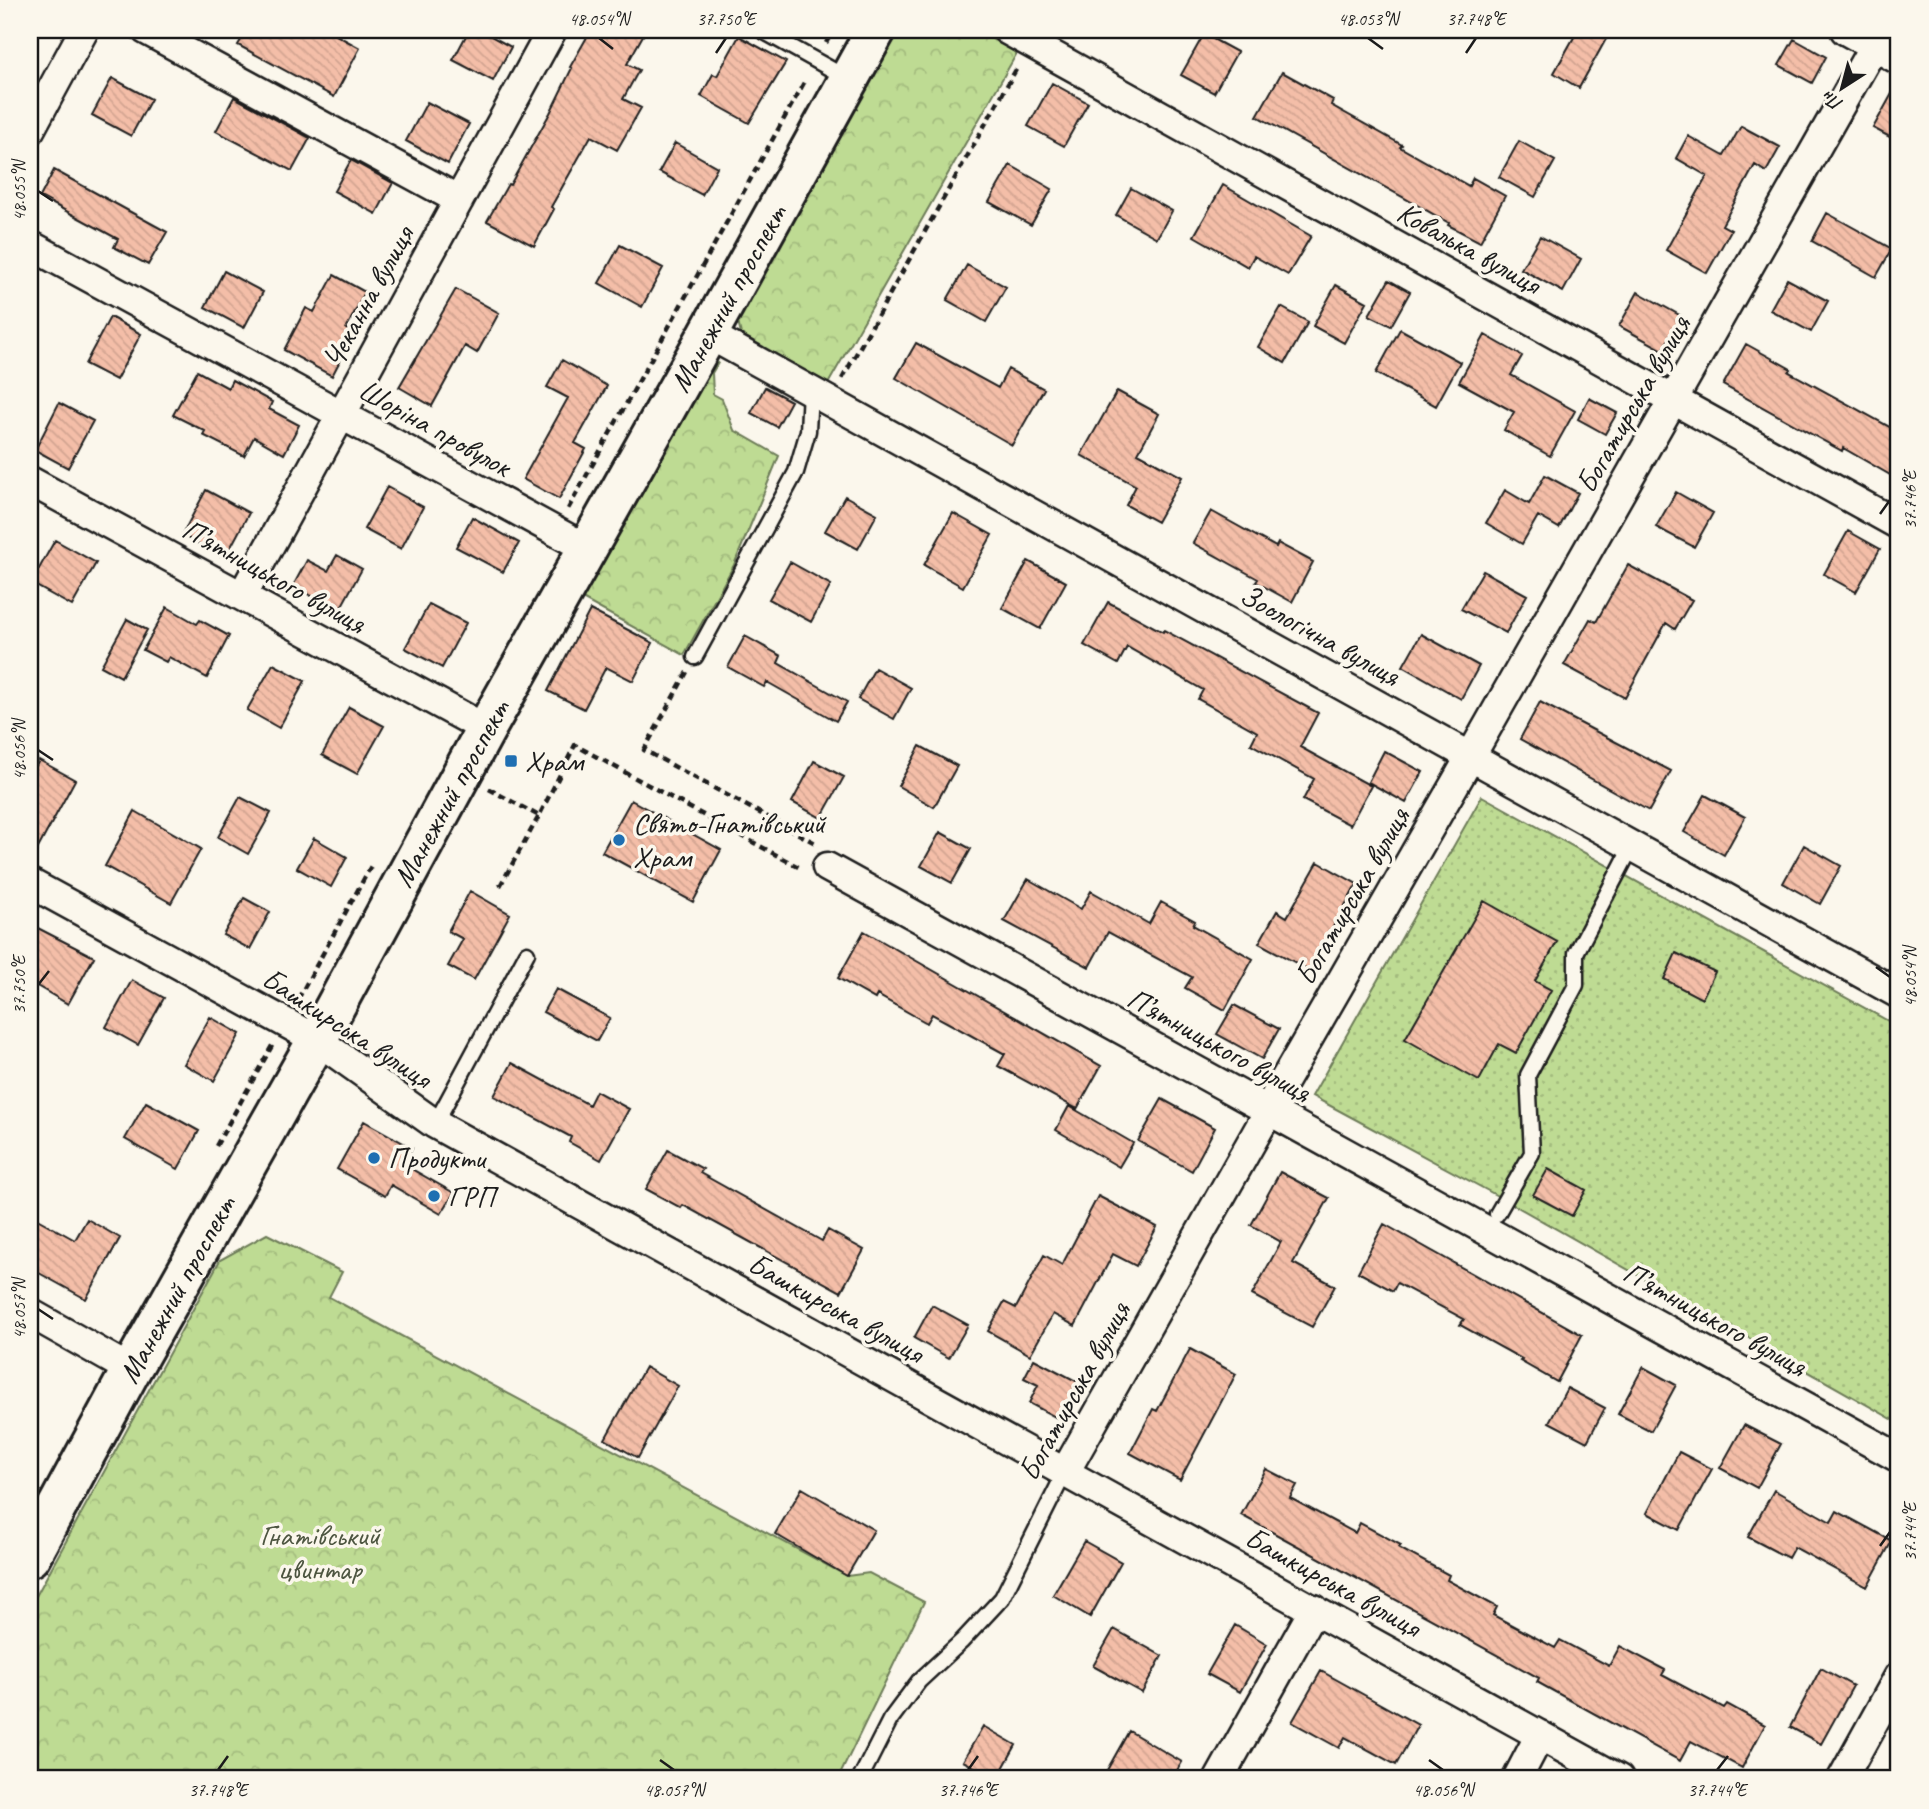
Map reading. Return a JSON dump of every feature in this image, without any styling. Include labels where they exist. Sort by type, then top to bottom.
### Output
[{"type":"street","points":[[30,130],[84,30]]},
{"type":"street","points":[[146,30],[459,200]]},
{"type":"street","name":"Чеканна вулиця","points":[[242,596],[552,30]]},
{"type":"street","name":"Манежний проспект","points":[[30,1557],[131,1370],[317,1041],[586,548],[876,30]]},
{"type":"street","name":"Ковалька вулиця","points":[[1007,30],[1899,525]]},
{"type":"street","points":[[1845,30],[1879,38],[1899,61]]},
{"type":"street","name":"Богатирська вулиця","points":[[1065,1472],[1277,1093],[1879,38]]},
{"type":"street","name":"Шоріна провулок","points":[[30,245],[586,548]]},
{"type":"street","name":"Зоологічна вулиця","points":[[708,334],[1899,994]]},
{"type":"street","name":"П’ятницького вулиця","points":[[30,481],[486,729]]},
{"type":"street","name":"П’ятницького вулиця","points":[[827,867],[1899,1458]]},
{"type":"street","name":"Башкирська вулиця","points":[[30,883],[317,1041],[435,1124],[1619,1779]]},
{"type":"street","points":[[30,1314],[131,1370]]},
{"type":"street","points":[[1219,1779],[1314,1609]]},
{"type":"street","points":[[1842,1779],[1899,1676]]},
{"type":"street","points":[[1517,1779],[1541,1735]]},
{"type":"lane","points":[[761,30],[849,79]]},
{"type":"lane","points":[[695,657],[796,472],[820,395]]},
{"type":"lane","points":[[1497,1214],[1532,1153],[1528,1074],[1576,985],[1576,953],[1632,846]]},
{"type":"lane","points":[[435,1124],[527,953]]},
{"type":"lane","name":"Богатирська вулиця","points":[[860,1779],[890,1720],[919,1681],[962,1641],[1002,1598],[1065,1472]]},
{"type":"path","points":[[820,395],[1031,43]]},
{"type":"path","points":[[500,886],[575,745],[813,875],[827,867],[827,850],[644,750],[695,657]]},
{"type":"path","points":[[461,774],[538,816]]},
{"type":"green space","points":[[893,30],[976,30],[1017,53],[828,384],[741,334],[734,307]]},
{"type":"green space","points":[[707,357],[718,363],[712,373],[713,394],[722,399],[734,430],[779,456],[734,565],[684,655],[575,595]]},
{"type":"green space","points":[[1482,796],[1899,1027],[1899,1423],[1505,1200],[1312,1096]]},
{"type":"green space","name":"Гнатівський цвинтар","points":[[267,1234],[342,1272],[329,1297],[847,1576],[869,1573],[924,1602],[838,1779],[30,1779],[30,1607],[220,1260]]},
{"type":"building","points":[[247,30],[327,30],[360,48],[334,97],[238,45]]},
{"type":"building","points":[[469,30],[480,30],[511,47],[493,81],[453,60]]},
{"type":"building","points":[[591,30],[646,30],[627,64],[639,70],[623,99],[641,108],[617,150],[591,136],[551,207],[554,209],[534,246],[487,221],[550,113],[572,68],[570,67]]},
{"type":"building","points":[[1578,30],[1611,30],[1579,88],[1554,73]]},
{"type":"building","points":[[1204,34],[1237,52],[1214,93],[1181,75]]},
{"type":"building","points":[[739,36],[786,62],[749,123],[701,96],[713,74],[717,76]]},
{"type":"building","points":[[1794,39],[1826,57],[1812,83],[1779,65]]},
{"type":"building","points":[[1282,72],[1333,100],[1331,105],[1469,186],[1473,178],[1505,196],[1480,242],[1257,116]]},
{"type":"building","points":[[112,78],[151,99],[131,136],[92,115]]},
{"type":"building","points":[[1899,81],[1899,142],[1873,128]]},
{"type":"building","points":[[1052,83],[1088,103],[1064,146],[1028,126]]},
{"type":"building","points":[[234,97],[310,138],[292,171],[216,131]]},
{"type":"building","points":[[427,102],[469,124],[448,164],[406,141]]},
{"type":"building","points":[[1741,126],[1780,147],[1766,172],[1755,165],[1722,225],[1731,230],[1707,273],[1666,250],[1707,176],[1676,158],[1688,136],[1724,156]]},
{"type":"building","points":[[1519,141],[1555,161],[1535,197],[1499,177]]},
{"type":"building","points":[[675,143],[717,167],[702,195],[659,172]]},
{"type":"building","points":[[351,160],[393,183],[376,214],[334,191]]},
{"type":"building","points":[[1010,165],[1052,189],[1031,225],[989,202]]},
{"type":"building","points":[[54,170],[167,232],[148,265],[114,247],[118,239],[40,197]]},
{"type":"building","points":[[1223,185],[1311,236],[1288,275],[1254,256],[1248,267],[1194,236]]},
{"type":"building","points":[[1131,188],[1172,211],[1157,238],[1116,215]]},
{"type":"building","points":[[1827,213],[1892,249],[1876,277],[1812,241]]},
{"type":"building","points":[[1540,236],[1581,259],[1563,292],[1521,269]]},
{"type":"building","points":[[620,245],[663,268],[642,307],[599,283]]},
{"type":"building","points":[[967,265],[1006,287],[986,322],[947,300]]},
{"type":"building","points":[[224,271],[263,292],[244,328],[205,307]]},
{"type":"building","points":[[334,275],[365,292],[346,329],[354,334],[332,376],[284,350],[306,308],[314,312]]},
{"type":"building","points":[[1787,279],[1828,301],[1811,332],[1770,310]]},
{"type":"building","points":[[1389,280],[1410,292],[1391,326],[1369,315]]},
{"type":"building","points":[[1336,285],[1367,302],[1344,343],[1313,326]]},
{"type":"building","points":[[456,289],[499,313],[477,353],[465,346],[432,406],[399,387]]},
{"type":"building","points":[[1638,292],[1681,316],[1663,350],[1619,326]]},
{"type":"building","points":[[1281,307],[1308,322],[1285,363],[1258,347]]},
{"type":"building","points":[[110,317],[141,334],[116,380],[85,364]]},
{"type":"building","points":[[1400,329],[1460,362],[1436,406],[1376,373]]},
{"type":"building","points":[[1485,335],[1522,356],[1511,375],[1575,411],[1550,456],[1504,430],[1514,412],[1459,382]]},
{"type":"building","points":[[916,343],[998,388],[1008,369],[1044,389],[1012,445],[896,378]]},
{"type":"building","points":[[1746,344],[1791,369],[1789,372],[1899,432],[1899,480],[1723,385]]},
{"type":"building","points":[[562,360],[607,386],[575,443],[586,449],[559,499],[523,479],[568,398],[547,387]]},
{"type":"building","points":[[197,371],[228,388],[232,380],[272,402],[269,409],[299,425],[284,454],[254,437],[244,456],[203,435],[205,431],[173,415]]},
{"type":"building","points":[[765,387],[791,401],[777,427],[751,413]]},
{"type":"building","points":[[1117,391],[1159,414],[1138,453],[1182,477],[1157,522],[1126,505],[1136,486],[1081,455]]},
{"type":"building","points":[[1589,398],[1617,413],[1605,434],[1578,419]]},
{"type":"building","points":[[59,403],[93,421],[68,468],[35,450]]},
{"type":"building","points":[[1545,475],[1578,493],[1559,528],[1538,516],[1522,544],[1486,523],[1505,490],[1529,504]]},
{"type":"building","points":[[387,487],[423,507],[401,549],[364,529]]},
{"type":"building","points":[[206,490],[249,513],[225,558],[182,535]]},
{"type":"building","points":[[1676,492],[1713,513],[1694,547],[1656,527]]},
{"type":"building","points":[[845,496],[877,514],[858,549],[825,531]]},
{"type":"building","points":[[1211,511],[1276,547],[1278,543],[1313,562],[1292,602],[1256,582],[1258,579],[1193,543]]},
{"type":"building","points":[[953,513],[992,535],[963,587],[924,565]]},
{"type":"building","points":[[472,517],[519,543],[503,572],[456,547]]},
{"type":"building","points":[[1848,531],[1880,549],[1856,592],[1824,574]]},
{"type":"building","points":[[55,540],[96,563],[72,606],[31,583]]},
{"type":"building","points":[[337,555],[362,569],[339,611],[293,586],[307,560],[328,571]]},
{"type":"building","points":[[1028,561],[1066,582],[1040,629],[1002,608]]},
{"type":"building","points":[[790,562],[831,585],[811,622],[769,599]]},
{"type":"building","points":[[1628,565],[1692,600],[1675,629],[1666,623],[1625,698],[1564,665],[1590,619],[1596,622]]},
{"type":"building","points":[[1483,571],[1527,595],[1506,633],[1461,609]]},
{"type":"building","points":[[1108,602],[1318,713],[1300,747],[1371,786],[1350,825],[1303,800],[1314,779],[1251,744],[1257,732],[1198,699],[1203,690],[1127,647],[1118,664],[1084,645]]},
{"type":"building","points":[[429,604],[466,623],[442,668],[405,648]]},
{"type":"building","points":[[167,607],[197,624],[200,620],[229,636],[207,678],[169,657],[166,662],[143,650]]},
{"type":"building","points":[[590,610],[653,643],[633,681],[606,667],[584,709],[548,691]]},
{"type":"building","points":[[127,619],[147,630],[121,677],[101,666]]},
{"type":"building","points":[[1421,634],[1479,666],[1461,699],[1403,666]]},
{"type":"building","points":[[745,636],[781,656],[778,663],[847,702],[836,721],[767,682],[764,687],[728,667]]},
{"type":"building","points":[[273,664],[305,681],[279,728],[247,710]]},
{"type":"building","points":[[875,668],[911,688],[894,719],[858,699]]},
{"type":"building","points":[[1540,702],[1671,771],[1649,811],[1520,739]]},
{"type":"building","points":[[349,707],[384,726],[357,774],[322,755]]},
{"type":"building","points":[[920,746],[957,766],[934,807],[898,786]]},
{"type":"building","points":[[1384,751],[1423,772],[1406,803],[1368,782]]},
{"type":"building","points":[[39,760],[75,780],[30,863],[30,778]]},
{"type":"building","points":[[814,761],[844,777],[821,818],[792,802]]},
{"type":"building","points":[[1705,795],[1745,817],[1724,855],[1684,832]]},
{"type":"building","points":[[240,797],[271,813],[248,854],[218,837]]},
{"type":"building","points":[[631,800],[721,850],[693,902],[602,852]]},
{"type":"building","points":[[135,811],[201,849],[171,903],[105,866]]},
{"type":"building","points":[[940,832],[971,849],[952,883],[921,866]]},
{"type":"building","points":[[314,838],[347,857],[331,887],[297,868]]},
{"type":"building","points":[[1804,845],[1841,866],[1820,904],[1783,883]]},
{"type":"building","points":[[1318,862],[1357,884],[1309,970],[1259,943],[1277,911],[1287,917]]},
{"type":"building","points":[[1028,879],[1081,909],[1091,891],[1149,924],[1161,902],[1195,921],[1193,925],[1253,959],[1225,1010],[1185,988],[1192,977],[1108,932],[1089,967],[1004,921]]},
{"type":"building","points":[[470,891],[510,914],[474,980],[448,966],[463,939],[448,931]]},
{"type":"building","points":[[244,898],[270,912],[250,949],[223,935]]},
{"type":"building","points":[[1484,901],[1557,942],[1535,981],[1551,990],[1516,1053],[1499,1044],[1479,1081],[1405,1039]]},
{"type":"building","points":[[30,924],[94,957],[68,1004],[30,982]]},
{"type":"building","points":[[864,931],[1101,1066],[1077,1109],[998,1066],[1005,1054],[932,1014],[927,1023],[877,995],[875,999],[838,978]]},
{"type":"building","points":[[1676,953],[1715,972],[1702,999],[1664,979]]},
{"type":"building","points":[[132,980],[164,998],[138,1045],[106,1027]]},
{"type":"building","points":[[556,989],[610,1018],[597,1041],[543,1012]]},
{"type":"building","points":[[1234,1005],[1279,1029],[1262,1059],[1217,1034]]},
{"type":"building","points":[[210,1017],[240,1034],[214,1081],[184,1064]]},
{"type":"building","points":[[512,1063],[589,1105],[596,1091],[629,1109],[601,1160],[569,1142],[571,1137],[494,1096]]},
{"type":"building","points":[[1162,1099],[1215,1128],[1192,1171],[1138,1141]]},
{"type":"building","points":[[146,1102],[199,1131],[178,1169],[125,1139]]},
{"type":"building","points":[[1069,1106],[1133,1143],[1119,1167],[1056,1130]]},
{"type":"building","name":"Продукти","points":[[364,1121],[412,1148],[403,1164],[454,1193],[441,1214],[391,1185],[385,1196],[337,1169]]},
{"type":"building","points":[[668,1150],[703,1169],[700,1173],[822,1241],[828,1230],[864,1250],[841,1292],[683,1205],[681,1208],[646,1189]]},
{"type":"building","points":[[1548,1169],[1586,1190],[1572,1216],[1533,1195]]},
{"type":"building","points":[[1280,1172],[1329,1198],[1293,1263],[1335,1286],[1312,1327],[1252,1295],[1281,1242],[1251,1225]]},
{"type":"building","points":[[1098,1196],[1157,1227],[1136,1266],[1113,1254],[1075,1326],[1053,1314],[1030,1355],[988,1331],[1004,1302],[1016,1308],[1044,1255],[1062,1265]]},
{"type":"building","points":[[30,1215],[75,1240],[87,1219],[120,1238],[86,1299],[30,1268]]},
{"type":"building","points":[[1384,1224],[1582,1335],[1557,1382],[1460,1325],[1464,1319],[1397,1283],[1393,1291],[1358,1272]]},
{"type":"building","points":[[932,1305],[968,1325],[949,1358],[914,1338]]},
{"type":"building","points":[[1190,1349],[1236,1374],[1180,1480],[1130,1453],[1153,1409],[1157,1411]]},
{"type":"building","points":[[1034,1359],[1078,1382],[1059,1419],[1029,1403],[1038,1385],[1024,1378]]},
{"type":"building","points":[[645,1367],[678,1386],[638,1458],[605,1439]]},
{"type":"building","points":[[1643,1367],[1676,1385],[1651,1431],[1618,1414]]},
{"type":"building","points":[[1567,1388],[1605,1408],[1587,1442],[1549,1422]]},
{"type":"building","points":[[1744,1425],[1781,1444],[1757,1488],[1720,1468]]},
{"type":"building","points":[[1679,1452],[1712,1469],[1679,1530],[1647,1513]]},
{"type":"building","points":[[1266,1469],[1297,1485],[1290,1498],[1355,1533],[1360,1523],[1401,1545],[1399,1548],[1449,1575],[1447,1580],[1497,1607],[1493,1615],[1555,1648],[1560,1640],[1609,1666],[1620,1646],[1665,1670],[1662,1675],[1724,1708],[1727,1704],[1765,1725],[1742,1768],[1691,1741],[1680,1761],[1537,1682],[1539,1678],[1241,1515]]},
{"type":"building","points":[[802,1488],[874,1530],[847,1576],[775,1534]]},
{"type":"building","points":[[1774,1490],[1831,1522],[1837,1511],[1892,1541],[1867,1587],[1794,1547],[1788,1558],[1748,1537]]},
{"type":"building","points":[[1084,1541],[1121,1562],[1090,1617],[1053,1595]]},
{"type":"building","points":[[1235,1625],[1267,1644],[1240,1692],[1207,1674]]},
{"type":"building","points":[[1114,1629],[1162,1656],[1142,1693],[1093,1666]]},
{"type":"building","points":[[1821,1668],[1853,1686],[1821,1744],[1790,1727]]},
{"type":"building","points":[[1321,1671],[1418,1725],[1396,1765],[1345,1737],[1339,1748],[1292,1722]]},
{"type":"building","points":[[983,1726],[1016,1745],[997,1779],[963,1761]]},
{"type":"building","points":[[1129,1731],[1182,1762],[1172,1779],[1102,1779]]},
{"type":"place","name":"Храм","points":[[511,761]]},
{"type":"place","name":"Свято-Гнатівський Храм","points":[[619,840]]},
{"type":"place","name":"Продукти","points":[[374,1158]]},
{"type":"place","name":"ГРП","points":[[434,1196]]}]
